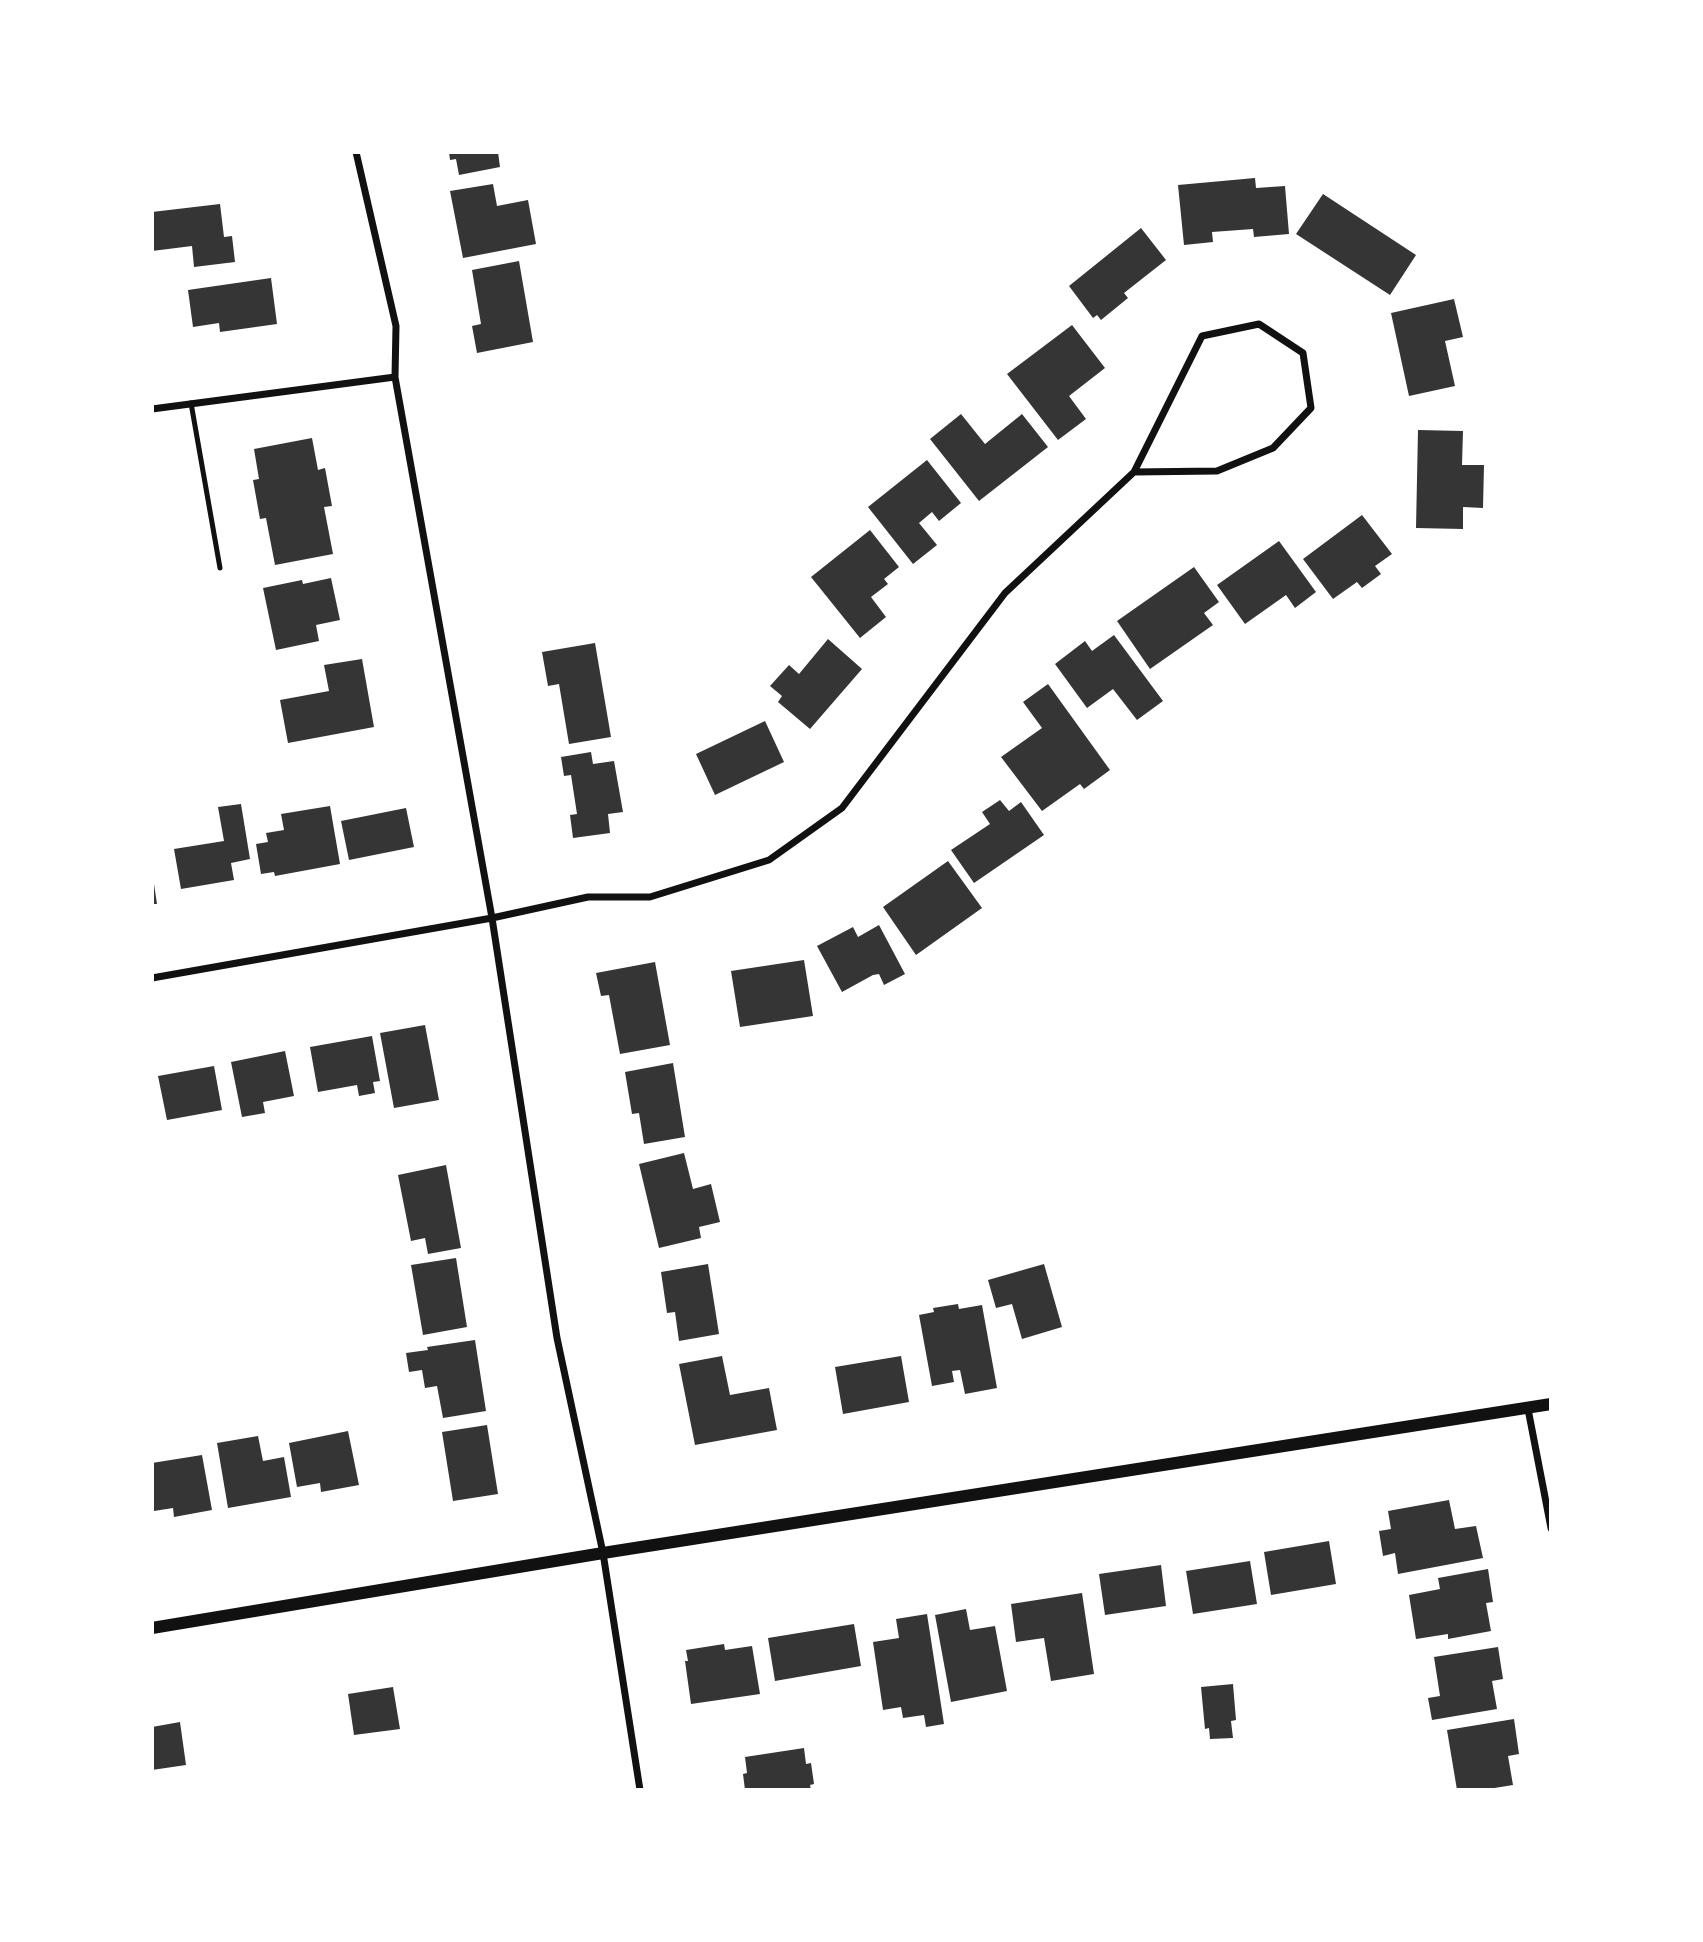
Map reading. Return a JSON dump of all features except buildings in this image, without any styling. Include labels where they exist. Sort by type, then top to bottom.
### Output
[{"type":"street","points":[[356,152],[396,326],[395,377],[492,918],[556,1338],[603,1553],[640,1790]]},
{"type":"street","points":[[152,978],[492,918],[588,897],[650,897],[769,860],[842,808],[1006,593],[1134,472],[1202,336],[1259,324],[1303,353],[1311,408],[1273,448],[1217,471],[1134,472]]},
{"type":"street","points":[[152,408],[395,377]]},
{"type":"street","points":[[152,1628],[603,1553],[1551,1404]]},
{"type":"street","points":[[1528,1409],[1551,1528]]},
{"type":"lane","points":[[191,403],[220,568]]}]
